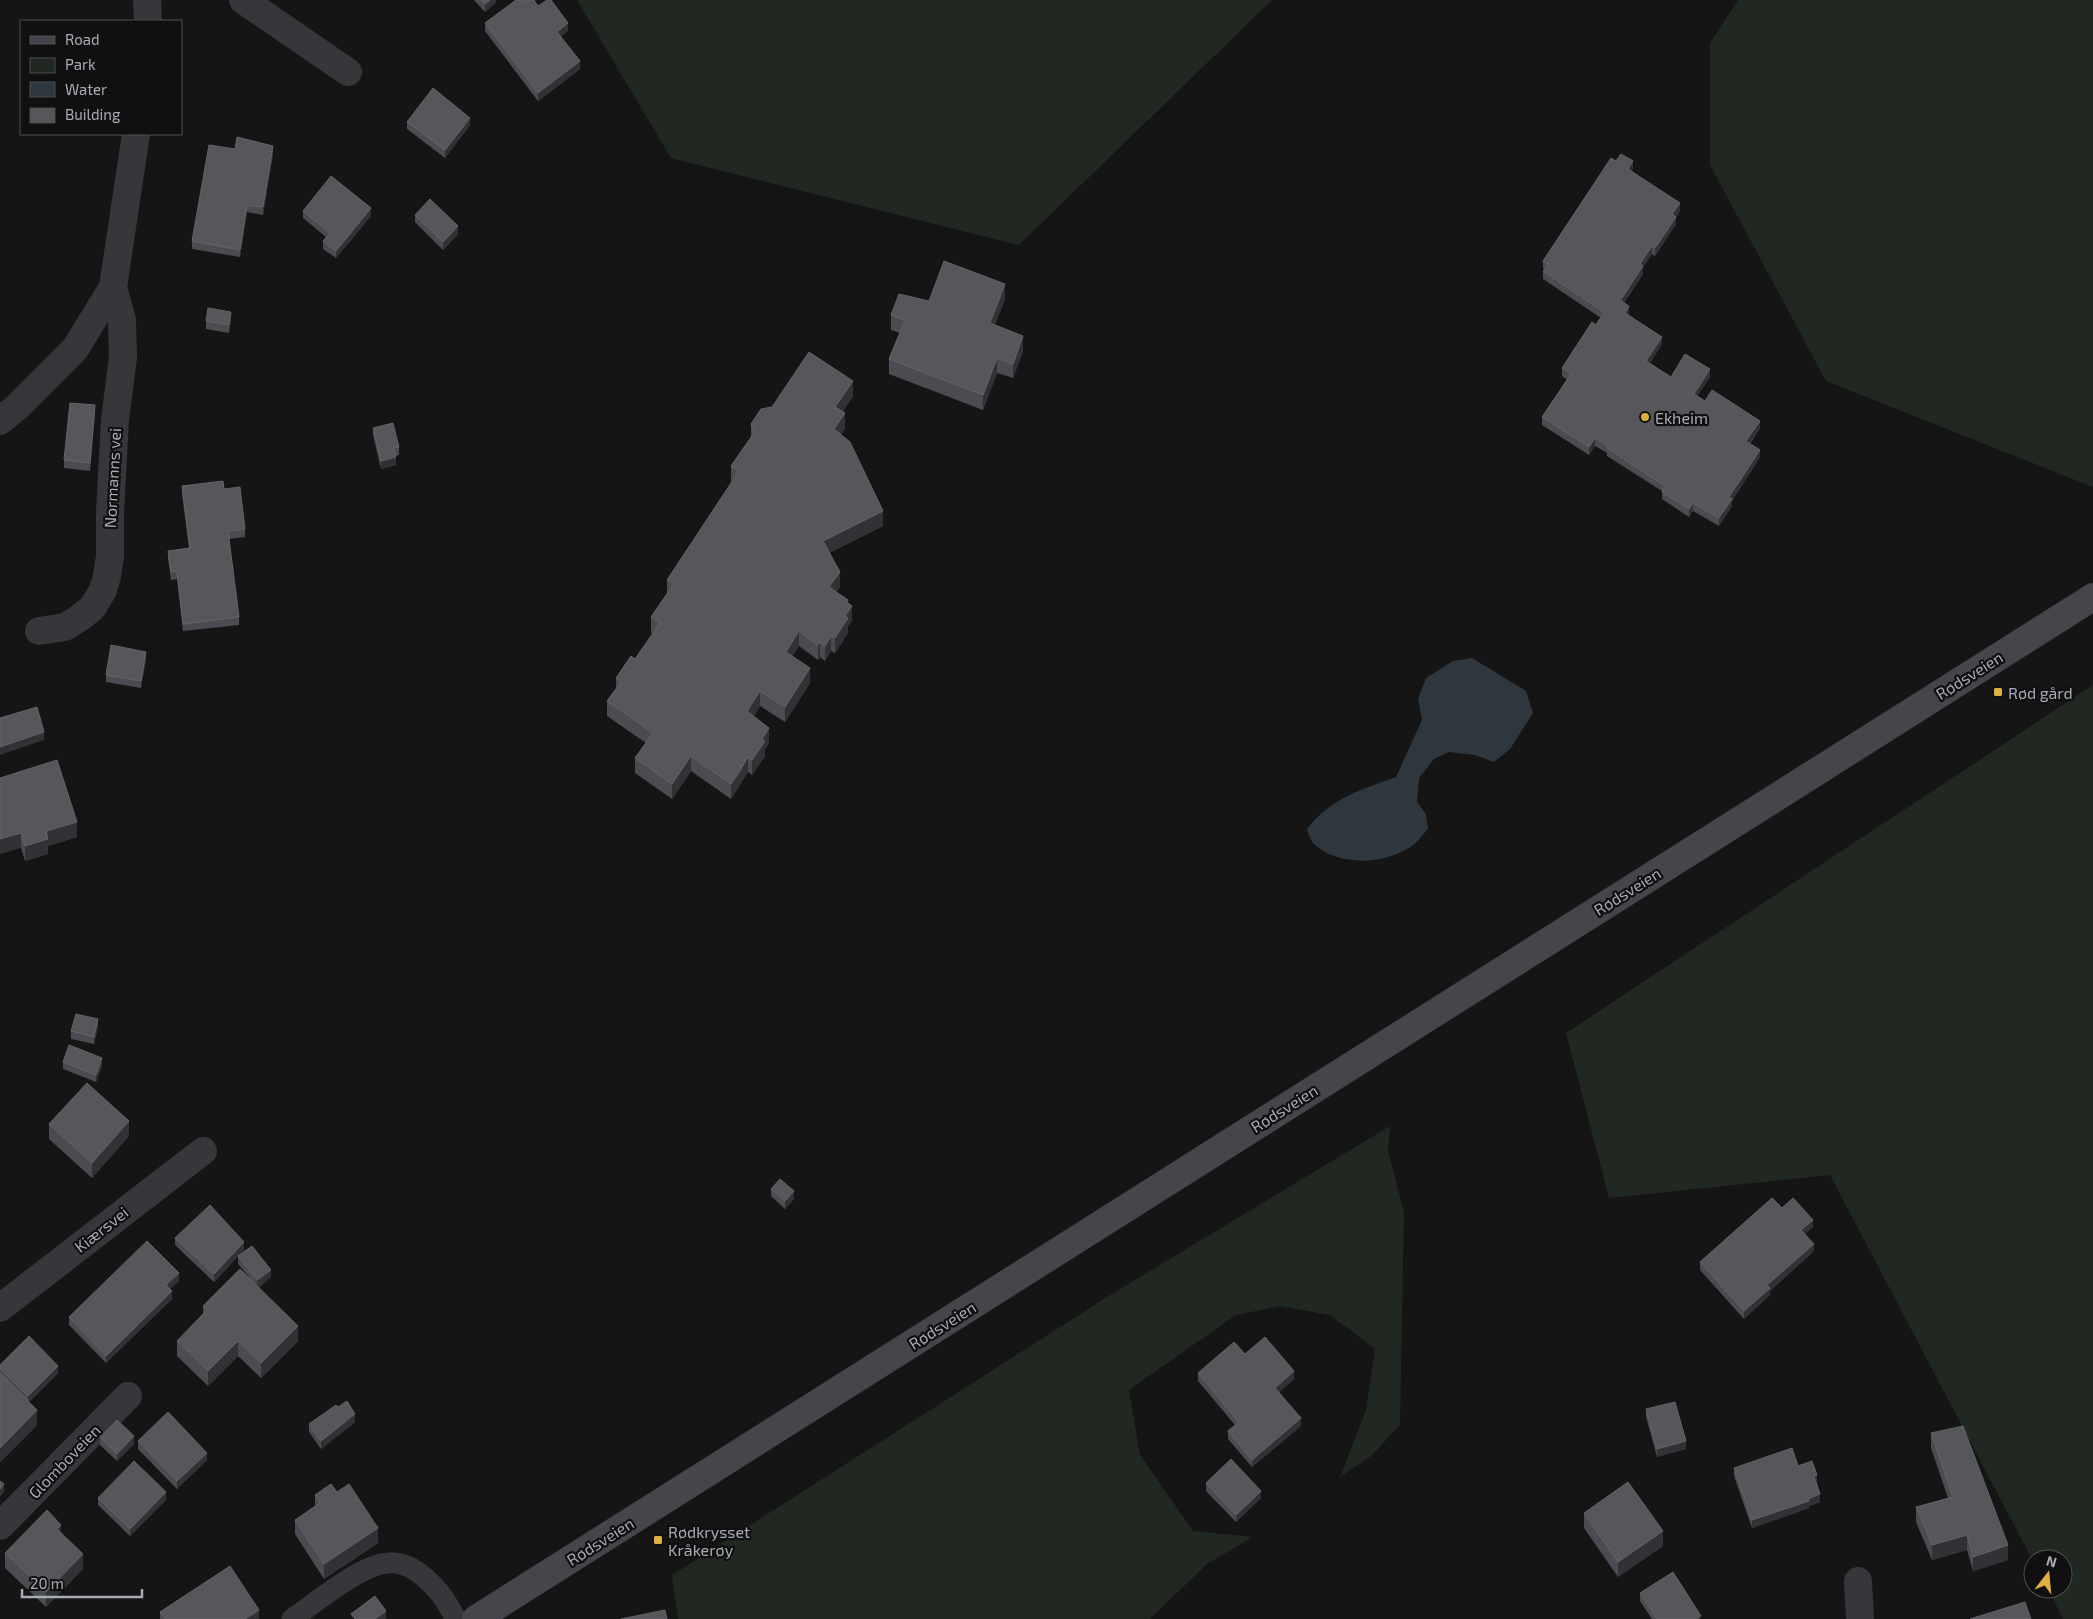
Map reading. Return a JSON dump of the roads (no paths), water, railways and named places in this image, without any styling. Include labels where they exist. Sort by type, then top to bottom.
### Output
[{"type":"street","points":[[147,0],[148,20]]},
{"type":"street","points":[[243,0],[348,72]]},
{"type":"street","name":"Normanns vei","points":[[0,421],[18,407],[75,350],[113,287],[136,135]]},
{"type":"street","name":"Normanns vei","points":[[39,631],[65,626],[81,617],[93,607],[103,590],[107,576],[110,556],[110,512],[115,420],[122,357],[122,320],[113,287]]},
{"type":"street","name":"Rødsveien","points":[[476,1619],[2093,597]]},
{"type":"street","name":"Kiærsvei","points":[[0,1308],[203,1151]]},
{"type":"street","name":"Glomboveien","points":[[0,1526],[128,1396]]},
{"type":"street","points":[[1858,1581],[1860,1619]]},
{"type":"lane","points":[[292,1619],[375,1565],[390,1562],[408,1566],[419,1572],[438,1590],[456,1619]]},
{"type":"water","points":[[1472,658],[1526,691],[1533,713],[1510,749],[1494,762],[1475,755],[1449,752],[1434,759],[1419,778],[1417,802],[1426,814],[1428,829],[1414,844],[1401,852],[1375,860],[1348,860],[1323,851],[1313,843],[1307,829],[1316,818],[1336,802],[1370,786],[1396,777],[1422,720],[1418,699],[1426,678],[1453,661]]},
{"type":"place","name":"Ekheim","points":[[1645,417]]},
{"type":"place","name":"Rød gård","points":[[1998,692]]},
{"type":"place","name":"Rødkrysset Kråkerøy","points":[[658,1540]]}]
